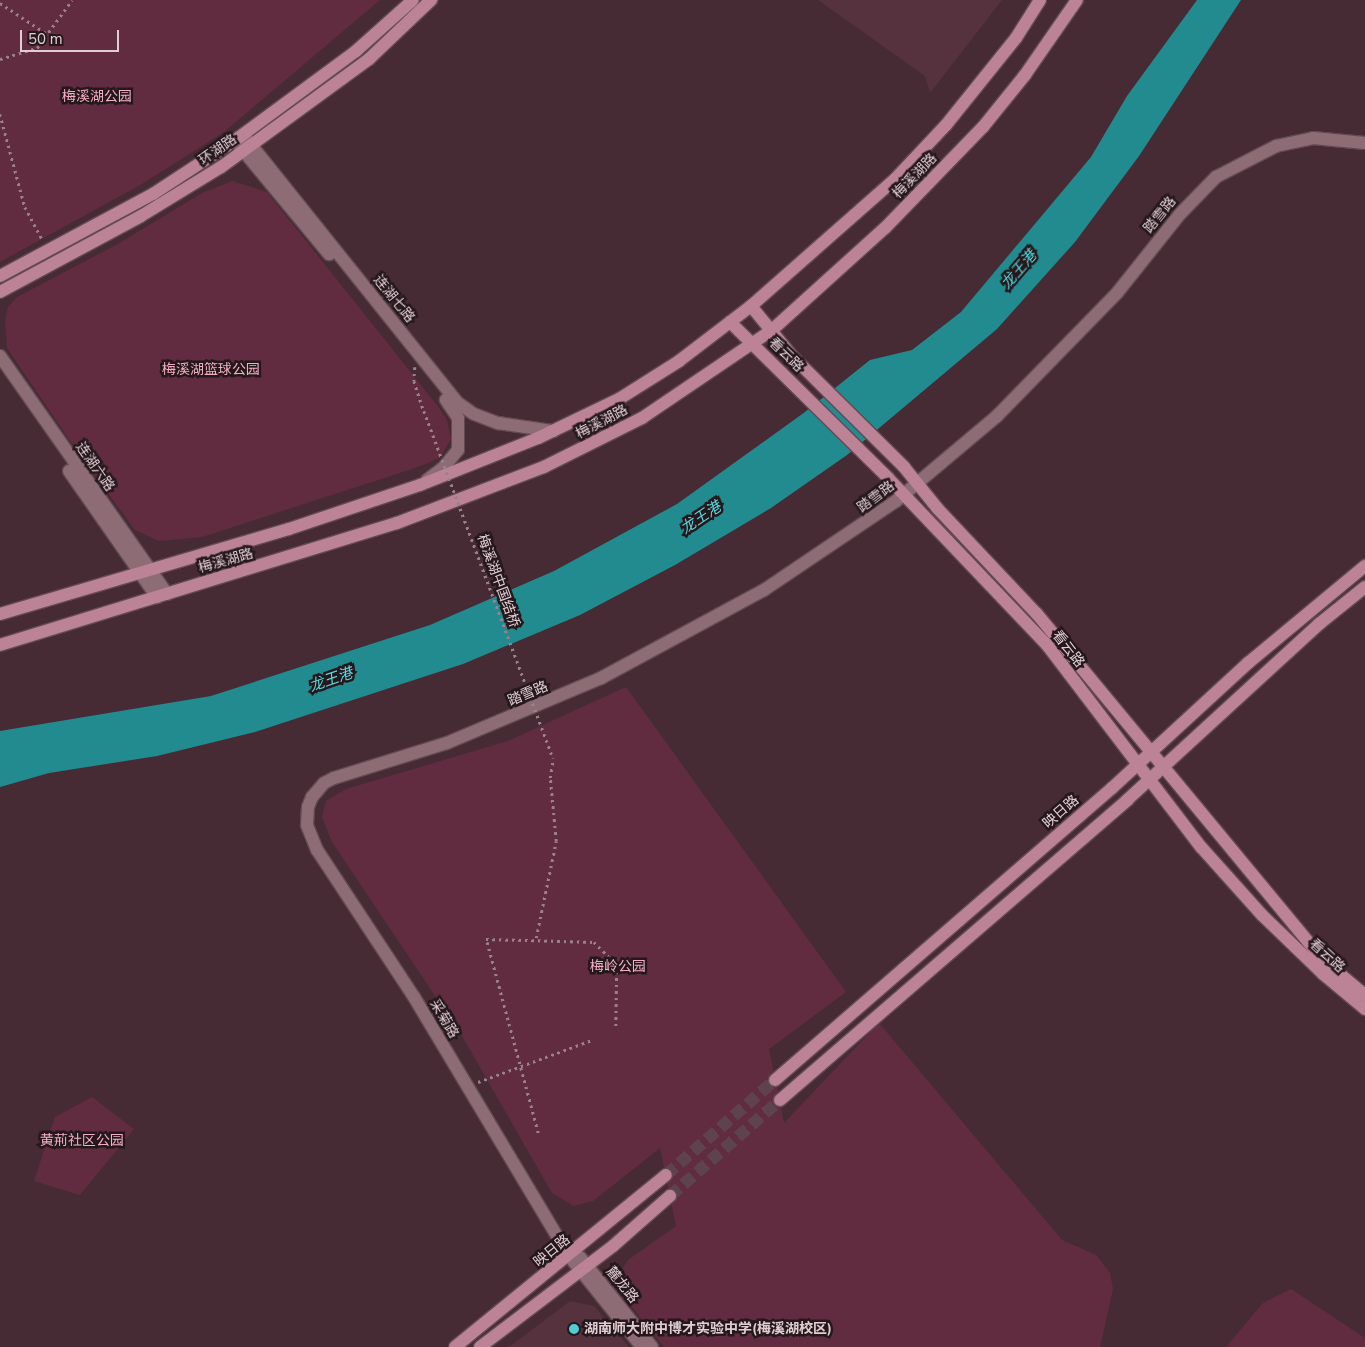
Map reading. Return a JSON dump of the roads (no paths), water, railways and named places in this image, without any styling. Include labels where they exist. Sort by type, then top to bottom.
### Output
[{"type":"main road","name":"环湖路","points":[[0,276],[153,194],[238,138],[356,51],[412,0]]},
{"type":"main road","name":"环湖路","points":[[0,292],[149,212],[247,148],[369,59],[431,0]]},
{"type":"main road","name":"梅溪湖路","points":[[0,614],[289,529],[420,485],[553,431],[618,399],[679,361],[751,306],[845,226],[921,152],[1016,38],[1040,0]]},
{"type":"main road","name":"梅溪湖路","points":[[0,645],[396,523],[544,467],[642,418],[772,330],[885,228],[983,127],[1025,75],[1077,0]]},
{"type":"main road","name":"看云路","points":[[751,306],[792,356],[904,467],[920,487],[1037,614],[1323,960],[1365,995]]},
{"type":"main road","name":"看云路","points":[[730,322],[888,478],[1047,645],[1201,847],[1262,916],[1323,974],[1365,1009]]},
{"type":"main road","name":"映日路","points":[[775,1080],[1151,752],[1256,657],[1365,566]]},
{"type":"main road","points":[[780,1100],[1164,767],[1319,624],[1365,587]]},
{"type":"main road","name":"映日路","points":[[455,1347],[572,1254],[666,1175]]},
{"type":"main road","points":[[480,1347],[642,1222],[670,1196]]},
{"type":"street","name":"连湖七路","points":[[238,138],[458,403],[474,414],[498,423],[553,431]]},
{"type":"street","name":"踏雪路","points":[[920,487],[1029,386],[1117,293],[1180,214],[1216,177],[1276,146],[1313,138],[1365,143]]},
{"type":"street","name":"踏雪路","points":[[326,786],[478,731],[600,678],[764,590],[906,498],[1002,421],[1080,344],[1219,182],[1252,162],[1276,153],[1313,146],[1365,150]]},
{"type":"street","name":"连湖七路","points":[[247,148],[453,409],[460,429],[458,450],[452,459],[420,485]]},
{"type":"street","name":"连湖六路","points":[[0,356],[144,571]]},
{"type":"street","name":"连湖六路","points":[[0,370],[162,595]]},
{"type":"street","name":"采菊路","points":[[326,786],[313,807],[316,835],[419,993],[572,1254]]},
{"type":"street","name":"采菊路","points":[[326,786],[312,797],[307,815],[310,836],[317,850],[414,996],[572,1254],[583,1268]]},
{"type":"street","name":"麓龙路","points":[[583,1268],[642,1347]]},
{"type":"street","name":"麓龙路","points":[[583,1268],[652,1347]]},
{"type":"water","name":"龙王港","points":[[1197,0],[1241,0],[1139,156],[1075,242],[997,329],[847,455],[771,508],[675,565],[580,615],[463,664],[255,732],[157,756],[49,773],[0,787],[0,731],[211,696],[430,625],[554,571],[677,504],[805,412],[870,360],[912,350],[961,312],[1091,157],[1127,96]]},
{"type":"tunnel","points":[[666,1175],[775,1080]]},
{"type":"tunnel","points":[[670,1196],[780,1100]]},
{"type":"place","name":"湖南师大附中博才实验中学(梅溪湖校区)","points":[[574,1329]]},
{"type":"park label","name":"梅溪湖公园","points":[[97,97]]},
{"type":"park label","name":"梅溪湖篮球公园","points":[[211,370]]},
{"type":"park label","name":"梅岭公园","points":[[618,967]]},
{"type":"park label","name":"黄荊社区公园","points":[[82,1141]]}]
